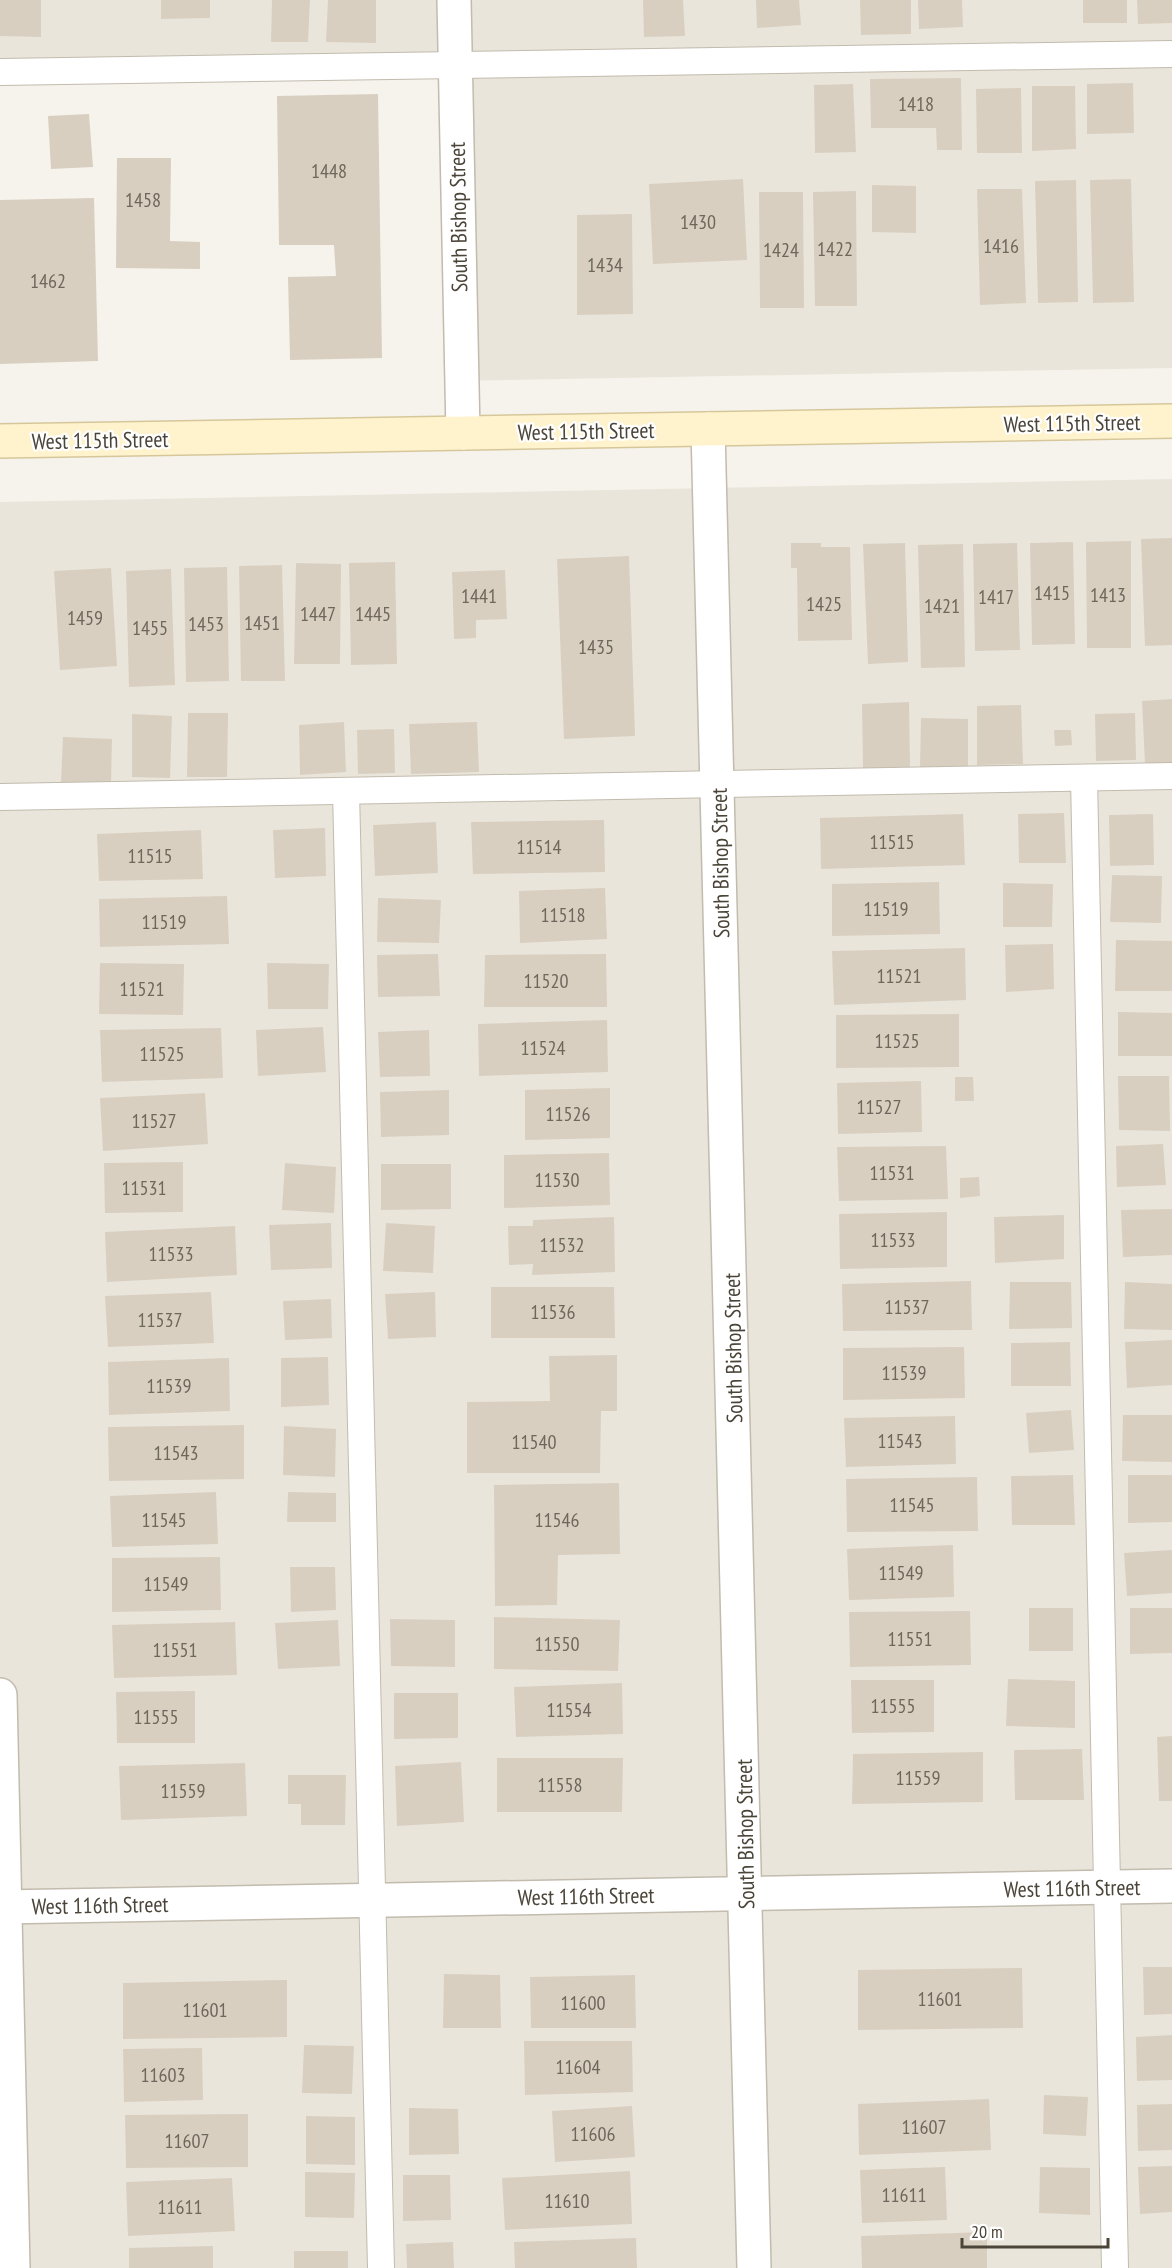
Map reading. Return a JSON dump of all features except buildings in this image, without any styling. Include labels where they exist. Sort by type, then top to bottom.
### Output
[{"type":"street","name":"South Bishop Street","points":[[454,0],[463,433]]},
{"type":"street","name":"West 115th Street","points":[[0,441],[1172,421]]},
{"type":"street","name":"South Bishop Street","points":[[708,429],[754,2268]]},
{"type":"street","points":[[0,1695],[2,1907],[13,2268]]},
{"type":"street","name":"West 116th Street","points":[[2,1907],[1172,1886]]},
{"type":"lane","points":[[0,72],[1172,54]]},
{"type":"lane","points":[[0,797],[1172,776]]},
{"type":"lane","points":[[1084,778],[1116,2268]]},
{"type":"lane","points":[[346,791],[381,2268]]},
{"type":"shaded area","points":[[0,0],[1172,0],[1172,368],[452,381],[445,70],[0,77]]},
{"type":"shaded area","points":[[1172,479],[1172,2268],[0,2268],[0,502]]}]
